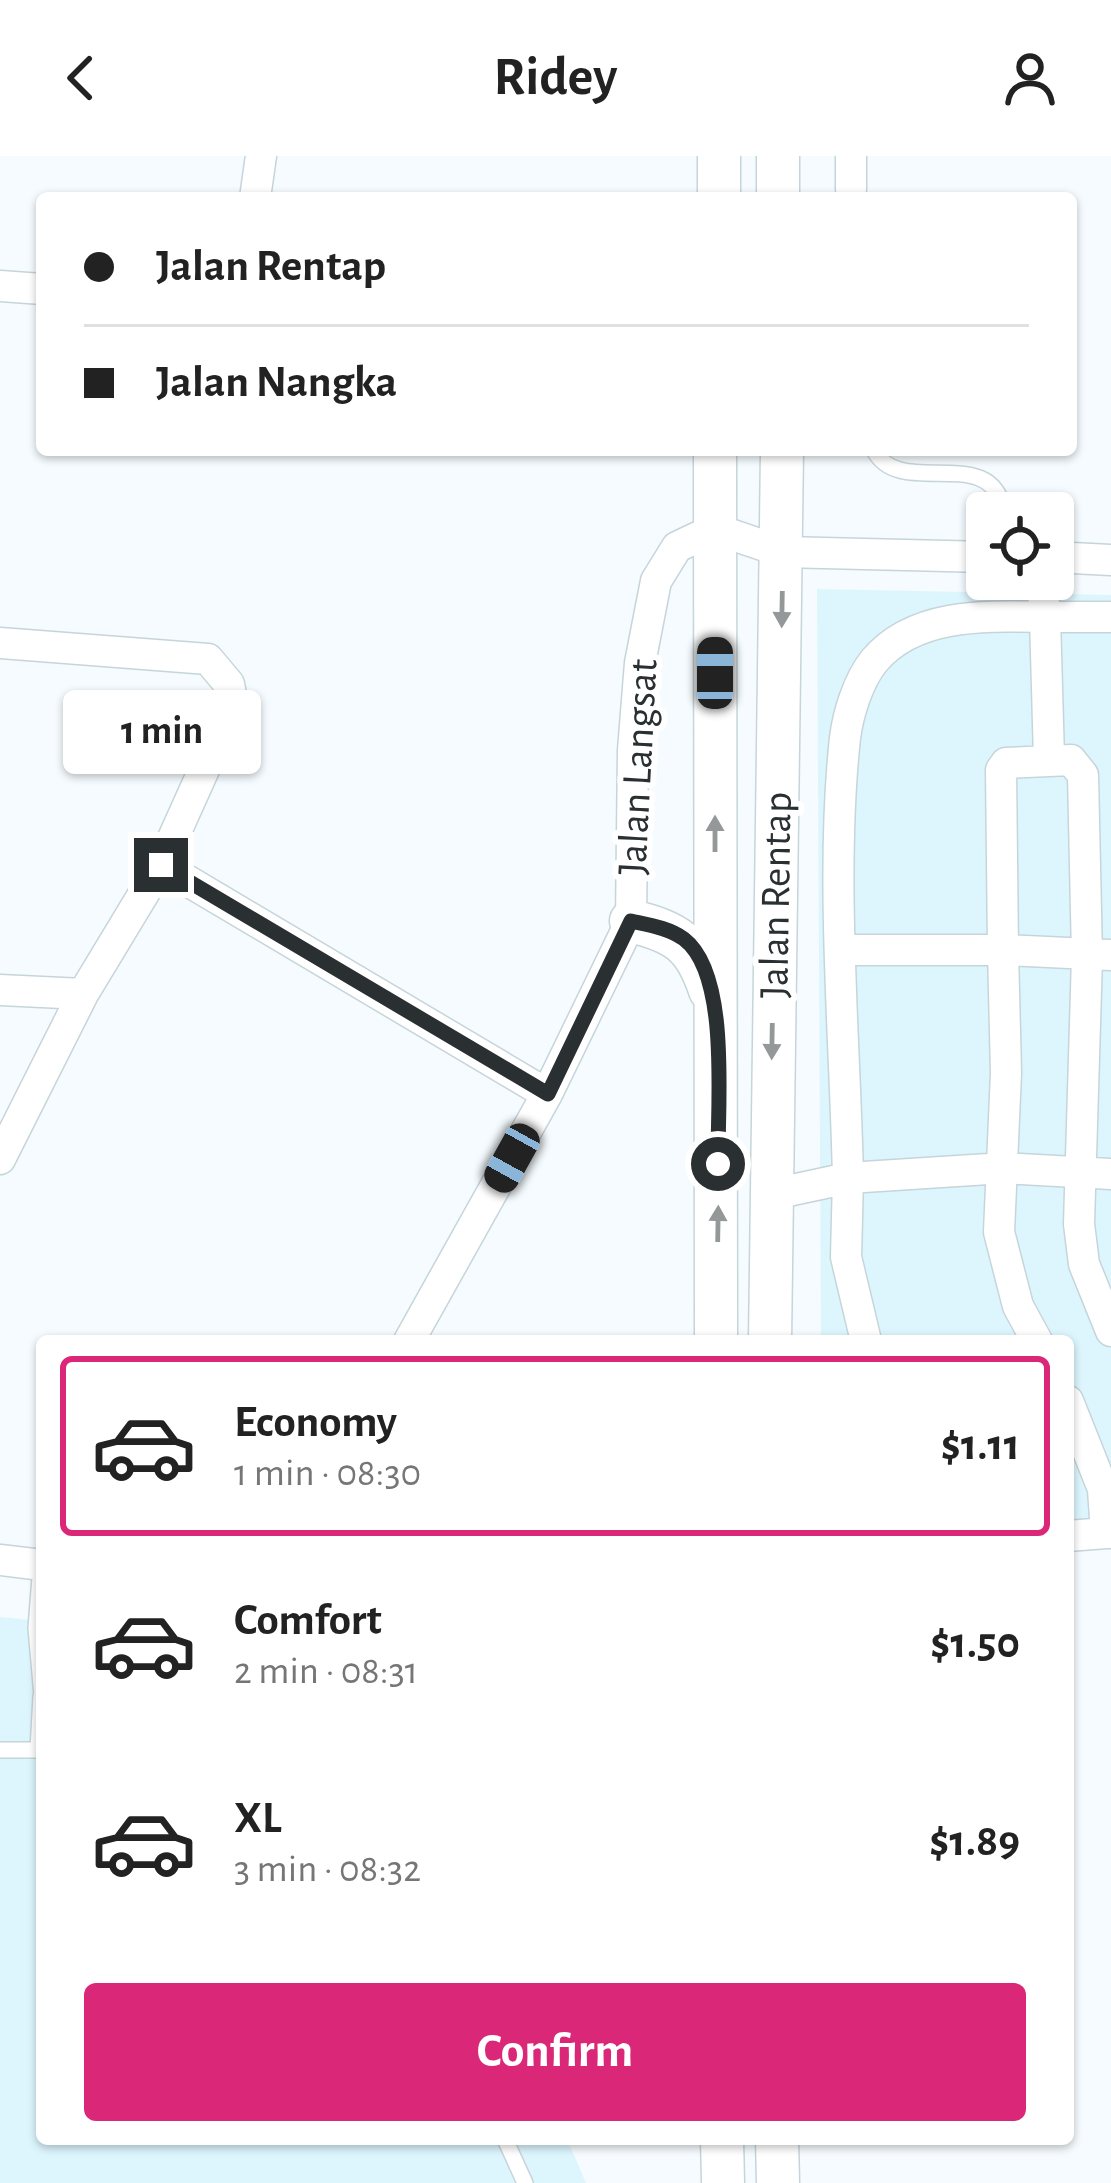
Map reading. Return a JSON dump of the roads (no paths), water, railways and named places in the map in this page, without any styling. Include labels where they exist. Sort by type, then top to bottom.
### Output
[{"type":"main road","points":[[719,156],[719,192]]},
{"type":"main road","points":[[778,156],[778,192]]},
{"type":"main road","name":"Jalan Rentap","points":[[715,456],[716,1335]]},
{"type":"main road","name":"Jalan Rentap","points":[[770,1335],[782,456]]},
{"type":"main road","points":[[631,921],[684,940],[698,955],[716,1008]]},
{"type":"main road","points":[[722,2145],[723,2183]]},
{"type":"main road","points":[[777,2145],[778,2183]]},
{"type":"street","points":[[256,192],[261,156]]},
{"type":"street","points":[[850,189],[851,156]]},
{"type":"street","points":[[0,286],[36,289]]},
{"type":"street","points":[[715,529],[784,553],[966,557]]},
{"type":"street","name":"Jalan Langsat","points":[[412,1335],[548,1094],[631,921],[633,750],[640,663],[656,581],[677,547],[715,529]]},
{"type":"street","points":[[1074,558],[1111,560]]},
{"type":"street","points":[[1044,600],[1049,759]]},
{"type":"street","points":[[865,1335],[847,1257],[845,735],[857,692],[875,660],[938,621],[1111,617]]},
{"type":"street","points":[[0,643],[182,653],[217,665],[233,704],[161,865],[82,994],[0,1159]]},
{"type":"street","points":[[1034,1335],[1018,1306],[1001,1246],[1000,770],[1016,760],[1071,760],[1083,775],[1099,956],[1079,1176],[1084,1264],[1111,1331]]},
{"type":"street","points":[[161,865],[548,1094]]},
{"type":"street","points":[[844,950],[1003,950],[1099,956]]},
{"type":"street","points":[[0,990],[82,994]]},
{"type":"street","points":[[769,1195],[848,1178],[1004,1168],[1079,1176],[1111,1174]]},
{"type":"street","points":[[1074,1416],[1103,1490],[1108,1533],[1074,1536]]},
{"type":"street","points":[[0,1560],[36,1564]]},
{"type":"lane","points":[[877,456],[896,473],[958,471],[986,482],[995,492]]},
{"type":"lane","points":[[0,1750],[36,1751]]},
{"type":"lane","points":[[508,2145],[524,2183]]}]
